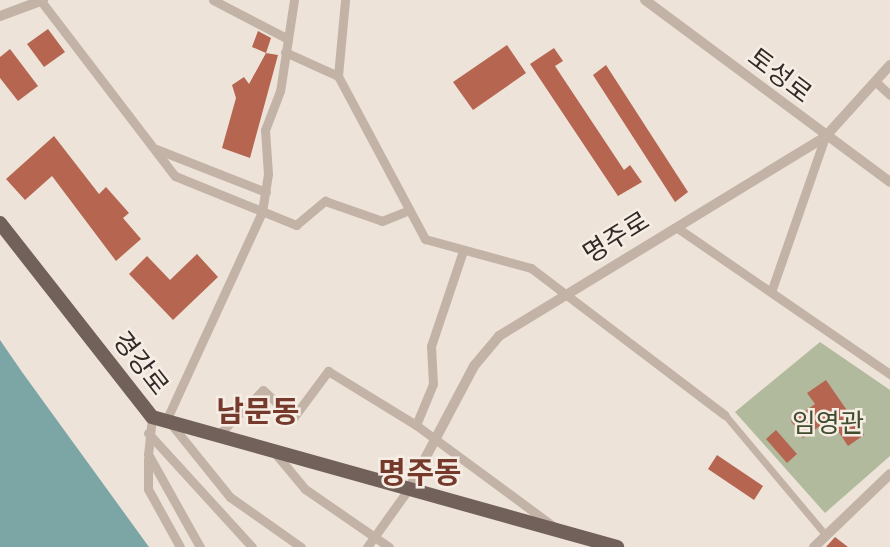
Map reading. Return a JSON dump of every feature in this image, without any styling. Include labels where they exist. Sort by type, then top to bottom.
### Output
[{"type":"main road","name":"경강로","points":[[0,223],[152,417],[221,432],[558,529],[579,542],[617,547]]},
{"type":"street","points":[[213,0],[286,38]]},
{"type":"street","points":[[294,0],[286,38],[280,91],[265,130],[266,192],[261,212],[167,419],[230,497],[301,547]]},
{"type":"street","points":[[345,0],[338,76],[407,211],[425,239],[531,268],[725,415],[824,533]]},
{"type":"street","name":"토성로","points":[[645,0],[825,137],[890,182]]},
{"type":"street","points":[[0,16],[42,1],[175,176],[296,225],[325,201],[382,221],[407,211]]},
{"type":"street","points":[[285,52],[338,76]]},
{"type":"street","name":"명주로","points":[[410,487],[474,366],[499,336],[825,137],[890,65]]},
{"type":"street","points":[[876,82],[890,95]]},
{"type":"street","points":[[771,292],[825,137]]},
{"type":"street","points":[[154,149],[266,192]]},
{"type":"street","points":[[676,227],[890,374]]},
{"type":"street","points":[[416,425],[433,384],[431,346],[463,251]]},
{"type":"street","points":[[221,432],[263,390],[293,418],[328,371],[416,425],[558,529]]},
{"type":"street","points":[[152,417],[148,433],[148,489],[180,547]]},
{"type":"street","points":[[148,433],[252,547]]},
{"type":"street","points":[[269,446],[305,489],[389,547]]},
{"type":"street","points":[[148,454],[200,547]]},
{"type":"street","points":[[814,547],[824,533],[890,474]]},
{"type":"street","points":[[367,547],[410,487]]},
{"type":"green space","name":"임영관","points":[[820,342],[890,390],[890,456],[825,513],[735,412]]},
{"type":"water","points":[[0,340],[22,372],[149,547],[0,547]]},
{"type":"building","points":[[48,29],[65,52],[44,67],[27,44]]},
{"type":"building","points":[[258,31],[271,38],[266,53],[252,47]]},
{"type":"building","points":[[507,45],[526,73],[473,110],[453,82]]},
{"type":"building","points":[[554,48],[563,61],[555,66],[624,170],[630,165],[642,182],[618,196],[530,64]]},
{"type":"building","points":[[10,49],[38,86],[18,101],[0,78],[0,57]]},
{"type":"building","points":[[266,53],[278,55],[250,158],[222,148],[236,98],[232,85],[244,77],[249,84]]},
{"type":"building","points":[[606,65],[688,192],[675,202],[593,75]]},
{"type":"building","points":[[54,136],[99,194],[106,187],[129,213],[123,218],[141,239],[116,261],[52,176],[25,200],[6,179]]},
{"type":"building","points":[[197,254],[218,277],[173,320],[129,274],[147,256],[170,280]]},
{"type":"building","points":[[826,380],[864,435],[848,446],[830,419],[803,438],[791,421],[815,404],[807,393]]},
{"type":"building","points":[[776,430],[797,454],[787,463],[766,439]]},
{"type":"building","points":[[717,455],[763,486],[754,500],[708,469]]},
{"type":"building","points":[[835,537],[848,547],[826,547]]},
{"type":"district","name":"남문동","points":[[258,411]]},
{"type":"district","name":"명주동","points":[[420,472]]}]
